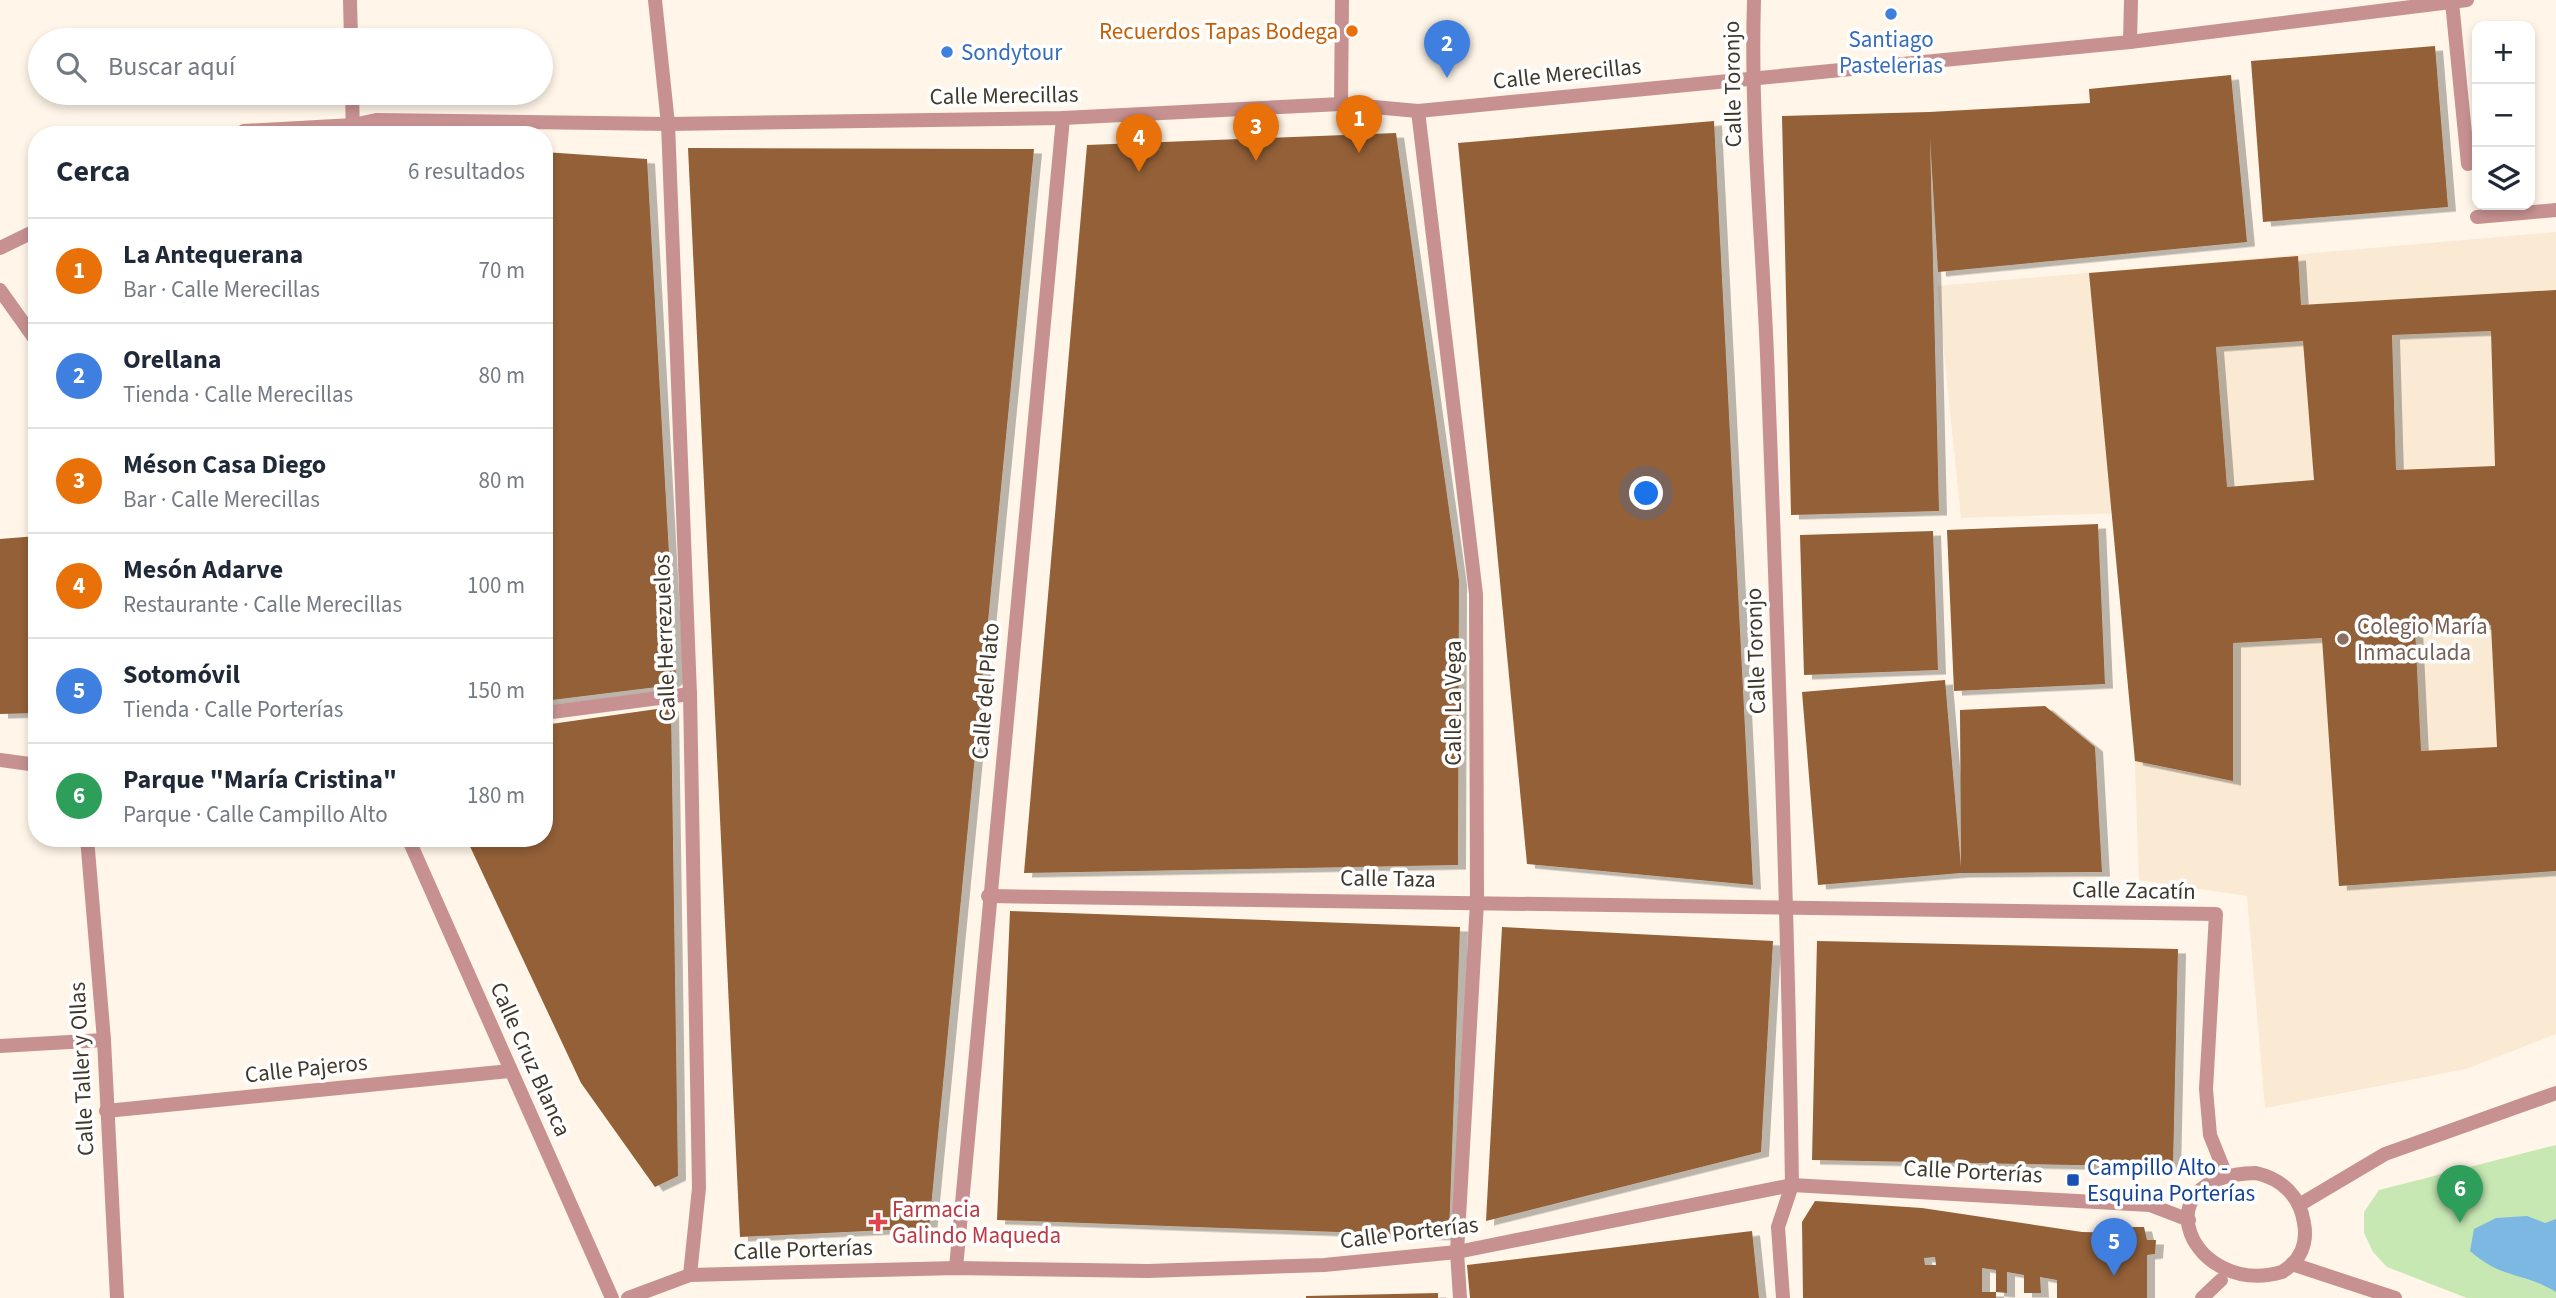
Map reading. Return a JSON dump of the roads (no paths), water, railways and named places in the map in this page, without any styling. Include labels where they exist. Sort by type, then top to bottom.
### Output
[{"type":"street","points":[[350,0],[351,28]]},
{"type":"street","name":"Calle Herrezuelos","points":[[655,0],[668,124],[690,694],[699,1188],[690,1275]]},
{"type":"street","points":[[1341,104],[1342,0]]},
{"type":"street","name":"Calle Toronjo","points":[[1754,0],[1752,78],[1766,329],[1787,908],[1792,1185],[1778,1227],[1783,1298]]},
{"type":"street","points":[[2130,41],[2131,0]]},
{"type":"street","points":[[2459,1],[2469,164]]},
{"type":"street","name":"Calle Merecillas","points":[[362,126],[376,120],[668,124],[1063,118],[1341,104],[1418,111],[2130,41],[2459,1]]},
{"type":"street","points":[[352,105],[353,126]]},
{"type":"street","name":"Calle La Vega","points":[[1418,111],[1476,594],[1477,902],[1457,1252],[1460,1298]]},
{"type":"street","name":"Calle del Plato","points":[[956,1268],[988,896],[1063,118]]},
{"type":"street","points":[[2477,217],[2556,210]]},
{"type":"street","points":[[0,248],[28,234]]},
{"type":"street","points":[[0,290],[28,329]]},
{"type":"street","points":[[553,712],[690,694]]},
{"type":"street","points":[[0,760],[28,764]]},
{"type":"street","name":"Calle Taller y Ollas","points":[[89,847],[104,1040],[117,1298]]},
{"type":"street","name":"Calle Cruz Blanca","points":[[412,847],[612,1298]]},
{"type":"street","name":"Calle Taza","points":[[988,896],[1787,908]]},
{"type":"street","name":"Calle Zacatín","points":[[1787,908],[2216,914],[2206,1089],[2210,1135],[2226,1175]]},
{"type":"street","points":[[0,1046],[104,1040]]},
{"type":"street","name":"Calle Pajeros","points":[[106,1111],[510,1070]]},
{"type":"street","points":[[2299,1205],[2385,1154],[2556,1093]]},
{"type":"street","points":[[2256,1173],[2270,1176],[2292,1193],[2299,1205],[2305,1230],[2304,1246],[2292,1264],[2274,1277],[2238,1285],[2221,1280],[2198,1261],[2191,1246],[2189,1220],[2197,1194],[2209,1183],[2226,1175],[2256,1173]]},
{"type":"street","name":"Calle Porterías","points":[[628,1298],[690,1275],[956,1268],[1148,1271],[1310,1266],[1457,1252],[1792,1185],[2150,1205],[2189,1220]]},
{"type":"street","points":[[2292,1264],[2395,1298]]},
{"type":"street","points":[[2202,1298],[2221,1280]]},
{"type":"water","points":[[2527,1216],[2545,1223],[2556,1219],[2556,1292],[2534,1281],[2493,1267],[2470,1251],[2474,1229],[2496,1218]]},
{"type":"place","name":"Santiago Pastelerias","points":[[1891,14]]},
{"type":"place","name":"Recuerdos Tapas Bodega","points":[[1352,31]]},
{"type":"place","name":"Sondytour","points":[[947,52]]},
{"type":"place","name":"Orellana","points":[[1447,78]]},
{"type":"place","name":"La Antequerana","points":[[1359,153]]},
{"type":"place","name":"Méson Casa Diego","points":[[1256,161]]},
{"type":"place","name":"Mesón Adarve","points":[[1139,172]]},
{"type":"place","name":"Colegio María Inmaculada","points":[[2343,639]]},
{"type":"place","name":"Campillo Alto - Esquina Porterías","points":[[2073,1180]]},
{"type":"place","name":"Farmacia Galindo Maqueda","points":[[878,1222]]},
{"type":"place","name":"Parque \"María Cristina\"","points":[[2460,1223]]},
{"type":"place","name":"Sotomóvil","points":[[2114,1276]]}]
